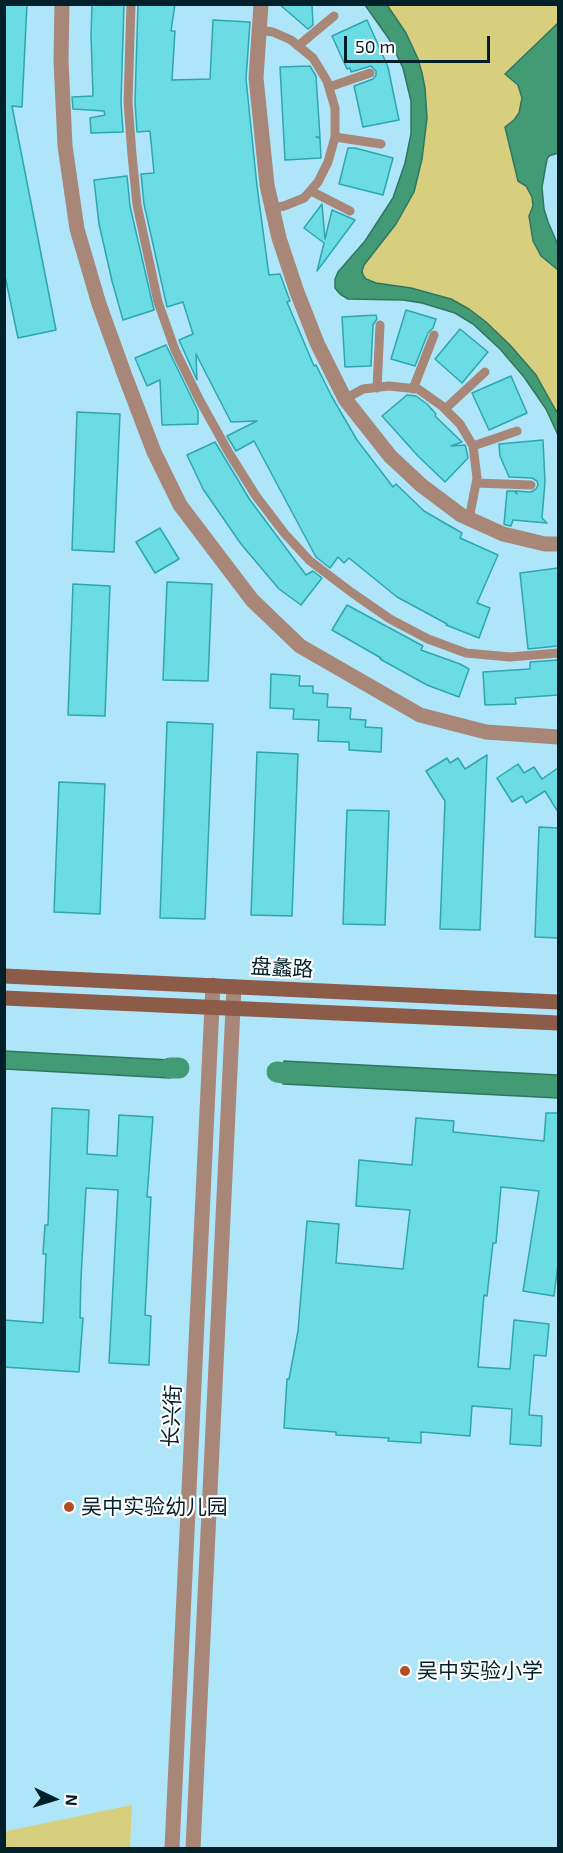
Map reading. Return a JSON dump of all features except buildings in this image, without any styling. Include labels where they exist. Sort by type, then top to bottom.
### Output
[{"type":"main road","name":"盘蠡路","points":[[4,976],[558,1002]]},
{"type":"main road","name":"盘蠡路","points":[[4,998],[558,1023]]},
{"type":"street","points":[[62,4],[61,60],[65,146],[77,229],[99,304],[125,376],[154,452],[180,505],[252,600],[300,646],[420,714],[486,732],[558,736]]},
{"type":"street","points":[[261,4],[256,78],[266,173],[279,238],[317,343],[345,399],[390,456],[461,515],[503,534],[545,544],[558,544]]},
{"type":"street","name":"长兴街","points":[[172,1848],[213,986]]},
{"type":"street","name":"长兴街","points":[[194,1848],[234,987]]},
{"type":"lane","points":[[131,4],[128,102],[132,155],[137,205],[158,302],[176,350],[199,399],[228,453],[256,496],[285,534],[310,561],[390,619],[428,639],[466,653],[510,657],[558,653]]},
{"type":"lane","points":[[298,46],[334,16]]},
{"type":"lane","points":[[259,30],[273,32],[291,40],[313,58],[329,87],[335,108],[335,137],[328,162],[318,182],[304,198],[273,208]]},
{"type":"lane","points":[[329,87],[370,73]]},
{"type":"lane","points":[[335,137],[381,144]]},
{"type":"lane","points":[[311,190],[350,212]]},
{"type":"lane","points":[[376,388],[380,325]]},
{"type":"lane","points":[[413,389],[434,336]]},
{"type":"lane","points":[[445,409],[485,372]]},
{"type":"lane","points":[[345,399],[363,390],[389,386],[418,390],[445,409],[459,424],[472,446],[477,478],[469,519]]},
{"type":"lane","points":[[472,446],[517,431]]},
{"type":"lane","points":[[476,483],[531,485]]},
{"type":"shaded area","points":[[365,5],[387,5],[406,33],[422,73],[427,118],[422,159],[414,192],[396,224],[364,265],[363,275],[366,279],[376,283],[411,288],[451,299],[486,322],[536,375],[558,413],[558,435],[546,409],[524,377],[500,349],[473,324],[455,313],[422,303],[403,300],[348,299],[335,288],[338,272],[365,241],[393,198],[405,163],[411,134],[411,101],[403,68],[389,39]]},
{"type":"shaded area","points":[[387,5],[558,5],[558,23],[506,74],[518,85],[522,98],[519,113],[509,125],[518,181],[526,186],[532,197],[533,206],[529,216],[533,241],[541,256],[558,270],[558,413],[536,375],[510,345],[470,309],[431,292],[382,284],[371,281],[363,275],[364,265],[396,224],[414,192],[420,170],[425,132],[425,88],[418,59],[406,33]]},
{"type":"shaded area","points":[[558,23],[558,153],[547,159],[542,187],[544,209],[558,245],[558,270],[541,256],[533,241],[529,216],[533,206],[532,197],[526,186],[518,181],[505,127],[519,113],[522,98],[518,85],[505,74]]},
{"type":"shaded area","points":[[4,1051],[170,1060],[170,1078],[5,1069]]},
{"type":"shaded area","points":[[284,1061],[558,1075],[558,1098],[283,1084]]},
{"type":"shaded area","points":[[132,1805],[130,1848],[5,1848],[7,1831]]},
{"type":"waterway","points":[[170,1068],[179,1068]]},
{"type":"waterway","points":[[277,1072],[284,1073]]},
{"type":"place","name":"吴中实验幼儿园","points":[[69,1507]]},
{"type":"place","name":"吴中实验小学","points":[[405,1671]]}]
